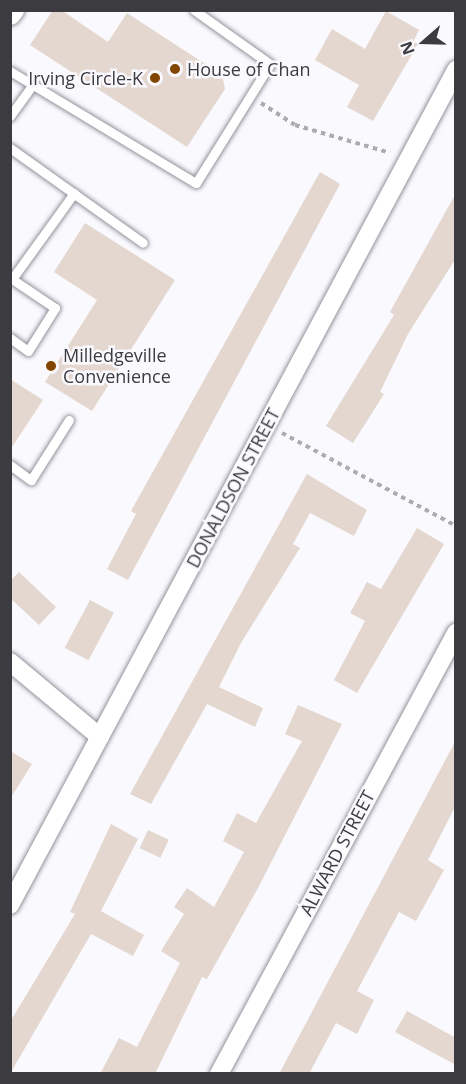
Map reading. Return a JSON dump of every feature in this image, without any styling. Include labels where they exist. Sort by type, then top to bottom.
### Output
[{"type":"street","name":"DONALDSON STREET","points":[[10,905],[456,70]]},
{"type":"street","name":"ALWARD STREET","points":[[219,1074],[456,633]]},
{"type":"street","points":[[10,662],[100,738]]},
{"type":"lane","points":[[10,71],[196,183],[270,64],[194,10]]},
{"type":"lane","points":[[10,116],[33,84]]},
{"type":"lane","points":[[10,148],[143,243]]},
{"type":"lane","points":[[10,338],[28,351],[55,308],[11,280],[74,193]]},
{"type":"lane","points":[[10,465],[31,480],[69,420]]},
{"type":"path","points":[[277,114],[295,125],[408,158]]},
{"type":"path","points":[[267,425],[456,526]]},
{"type":"building","name":"Irving Circle-K","points":[[53,10],[61,10],[108,42],[127,13],[222,75],[225,89],[187,147],[30,45]]},
{"type":"building","points":[[386,11],[419,30],[413,42],[418,44],[373,121],[347,107],[359,85],[315,60],[332,29],[365,49]]},
{"type":"building","points":[[320,172],[340,184],[128,580],[107,569],[136,514],[131,511]]},
{"type":"building","points":[[456,193],[456,258],[408,334],[380,392],[384,394],[353,443],[326,426],[394,315],[390,312]]},
{"type":"building","points":[[85,223],[175,280],[92,411],[45,382],[97,300],[54,272]]},
{"type":"building","points":[[10,379],[43,400],[10,450]]},
{"type":"building","points":[[307,474],[367,510],[354,536],[310,513],[293,544],[300,548],[241,643],[219,687],[263,708],[255,727],[207,704],[151,804],[130,794]]},
{"type":"building","points":[[417,528],[444,544],[357,693],[334,680],[365,621],[350,613],[367,582],[381,589]]},
{"type":"building","points":[[19,572],[56,607],[39,625],[10,598],[10,581]]},
{"type":"building","points":[[90,600],[114,613],[88,660],[65,648]]},
{"type":"building","points":[[298,705],[342,724],[258,888],[207,979],[202,977],[155,1074],[100,1074],[119,1038],[137,1047],[180,963],[161,951],[184,914],[174,907],[187,888],[214,907],[244,852],[223,841],[237,813],[256,823],[302,741],[285,734]]},
{"type":"building","points":[[456,740],[456,805],[428,860],[444,870],[416,921],[399,912],[357,991],[374,1000],[357,1034],[336,1023],[309,1074],[279,1074]]},
{"type":"building","points":[[10,751],[32,764],[10,799]]},
{"type":"building","points":[[111,824],[138,839],[101,911],[144,935],[133,956],[91,934],[10,1074],[10,1022],[75,914],[70,912]]},
{"type":"building","points":[[148,830],[169,840],[160,858],[140,848]]},
{"type":"building","points":[[407,1011],[456,1038],[456,1065],[395,1032]]},
{"type":"place","name":"House of Chan","points":[[175,69]]},
{"type":"place","name":"Irving Circle-K","points":[[155,78]]},
{"type":"place","name":"Milledgeville Convenience","points":[[51,366]]}]
